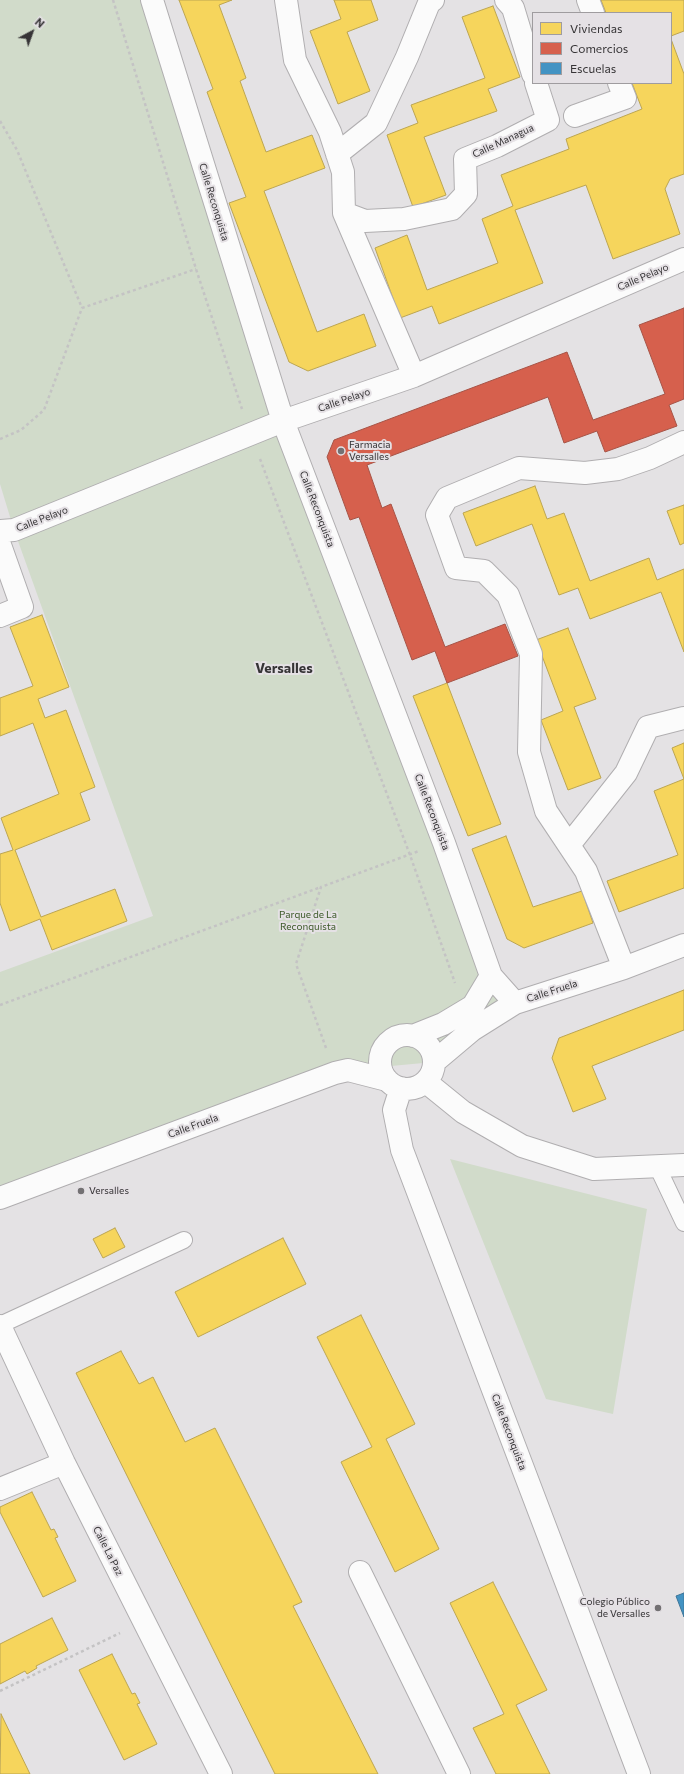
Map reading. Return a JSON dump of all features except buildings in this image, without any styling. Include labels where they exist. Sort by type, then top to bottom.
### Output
[{"type":"street","name":"Calle Reconquista","points":[[152,0],[283,421],[444,843],[491,976],[515,1003]]},
{"type":"street","points":[[286,0],[295,60],[330,132],[344,172],[344,213],[414,376]]},
{"type":"street","points":[[337,154],[376,123],[407,57],[429,3],[433,0]]},
{"type":"street","points":[[506,0],[513,8],[532,71]]},
{"type":"street","points":[[588,0],[593,12]]},
{"type":"street","name":"Calle Managua","points":[[344,213],[365,221],[404,219],[452,209],[466,194],[465,159],[497,146],[548,120],[536,84]]},
{"type":"street","points":[[575,116],[625,98],[619,84]]},
{"type":"street","name":"Calle Pelayo","points":[[0,531],[14,530],[283,421],[414,376],[684,259]]},
{"type":"street","points":[[624,968],[586,871],[546,811],[529,752],[531,654],[508,595],[484,571],[456,568],[437,516],[447,498],[520,468],[585,473],[618,470],[650,458],[684,442]]},
{"type":"street","points":[[0,545],[22,607],[0,616]]},
{"type":"street","points":[[569,845],[626,772],[648,728],[684,718]]},
{"type":"street","name":"Calle Fruela","points":[[430,1072],[472,1030],[515,1003],[624,968],[684,945]]},
{"type":"street","points":[[413,1036],[443,1024],[473,1006],[491,976]]},
{"type":"street","points":[[402,1036],[413,1036],[422,1039],[429,1045],[433,1054],[430,1072],[417,1087],[407,1089],[394,1084],[381,1070],[380,1059],[384,1048],[392,1040],[402,1036]]},
{"type":"street","name":"Calle Fruela","points":[[0,1198],[335,1073],[348,1070],[394,1084]]},
{"type":"street","points":[[430,1072],[463,1112],[522,1146],[594,1169],[684,1165]]},
{"type":"street","name":"Calle Reconquista","points":[[394,1084],[394,1110],[402,1150],[639,1774]]},
{"type":"street","name":"Calle La Paz","points":[[0,1326],[64,1463],[221,1774]]},
{"type":"street","points":[[0,1489],[64,1463]]},
{"type":"street","points":[[360,1572],[459,1774]]},
{"type":"lane","points":[[657,1166],[684,1224]]},
{"type":"lane","points":[[0,1326],[184,1240]]},
{"type":"path","points":[[113,0],[196,268],[250,435],[410,855],[464,1011]]},
{"type":"path","points":[[0,121],[17,150],[82,308],[44,410],[21,430],[0,439]]},
{"type":"path","points":[[82,308],[196,268]]},
{"type":"path","points":[[0,1005],[444,843]]},
{"type":"path","points":[[321,887],[296,964],[335,1073]]},
{"type":"path","points":[[0,1691],[143,1622]]},
{"type":"green space","name":"Parque de La Reconquista","points":[[0,0],[152,0],[269,377],[444,843],[515,1003],[434,1062],[348,1070],[0,1198],[0,972],[153,916],[14,530],[0,484]]},
{"type":"green space","points":[[450,1159],[647,1209],[613,1414],[546,1399]]},
{"type":"place","name":"Farmacia Versalles","points":[[341,451]]},
{"type":"place","name":"Versalles","points":[[81,1191]]},
{"type":"place","name":"Colegio Público de Versalles","points":[[658,1608]]},
{"type":"district","name":"Versalles","points":[[284,668]]}]
